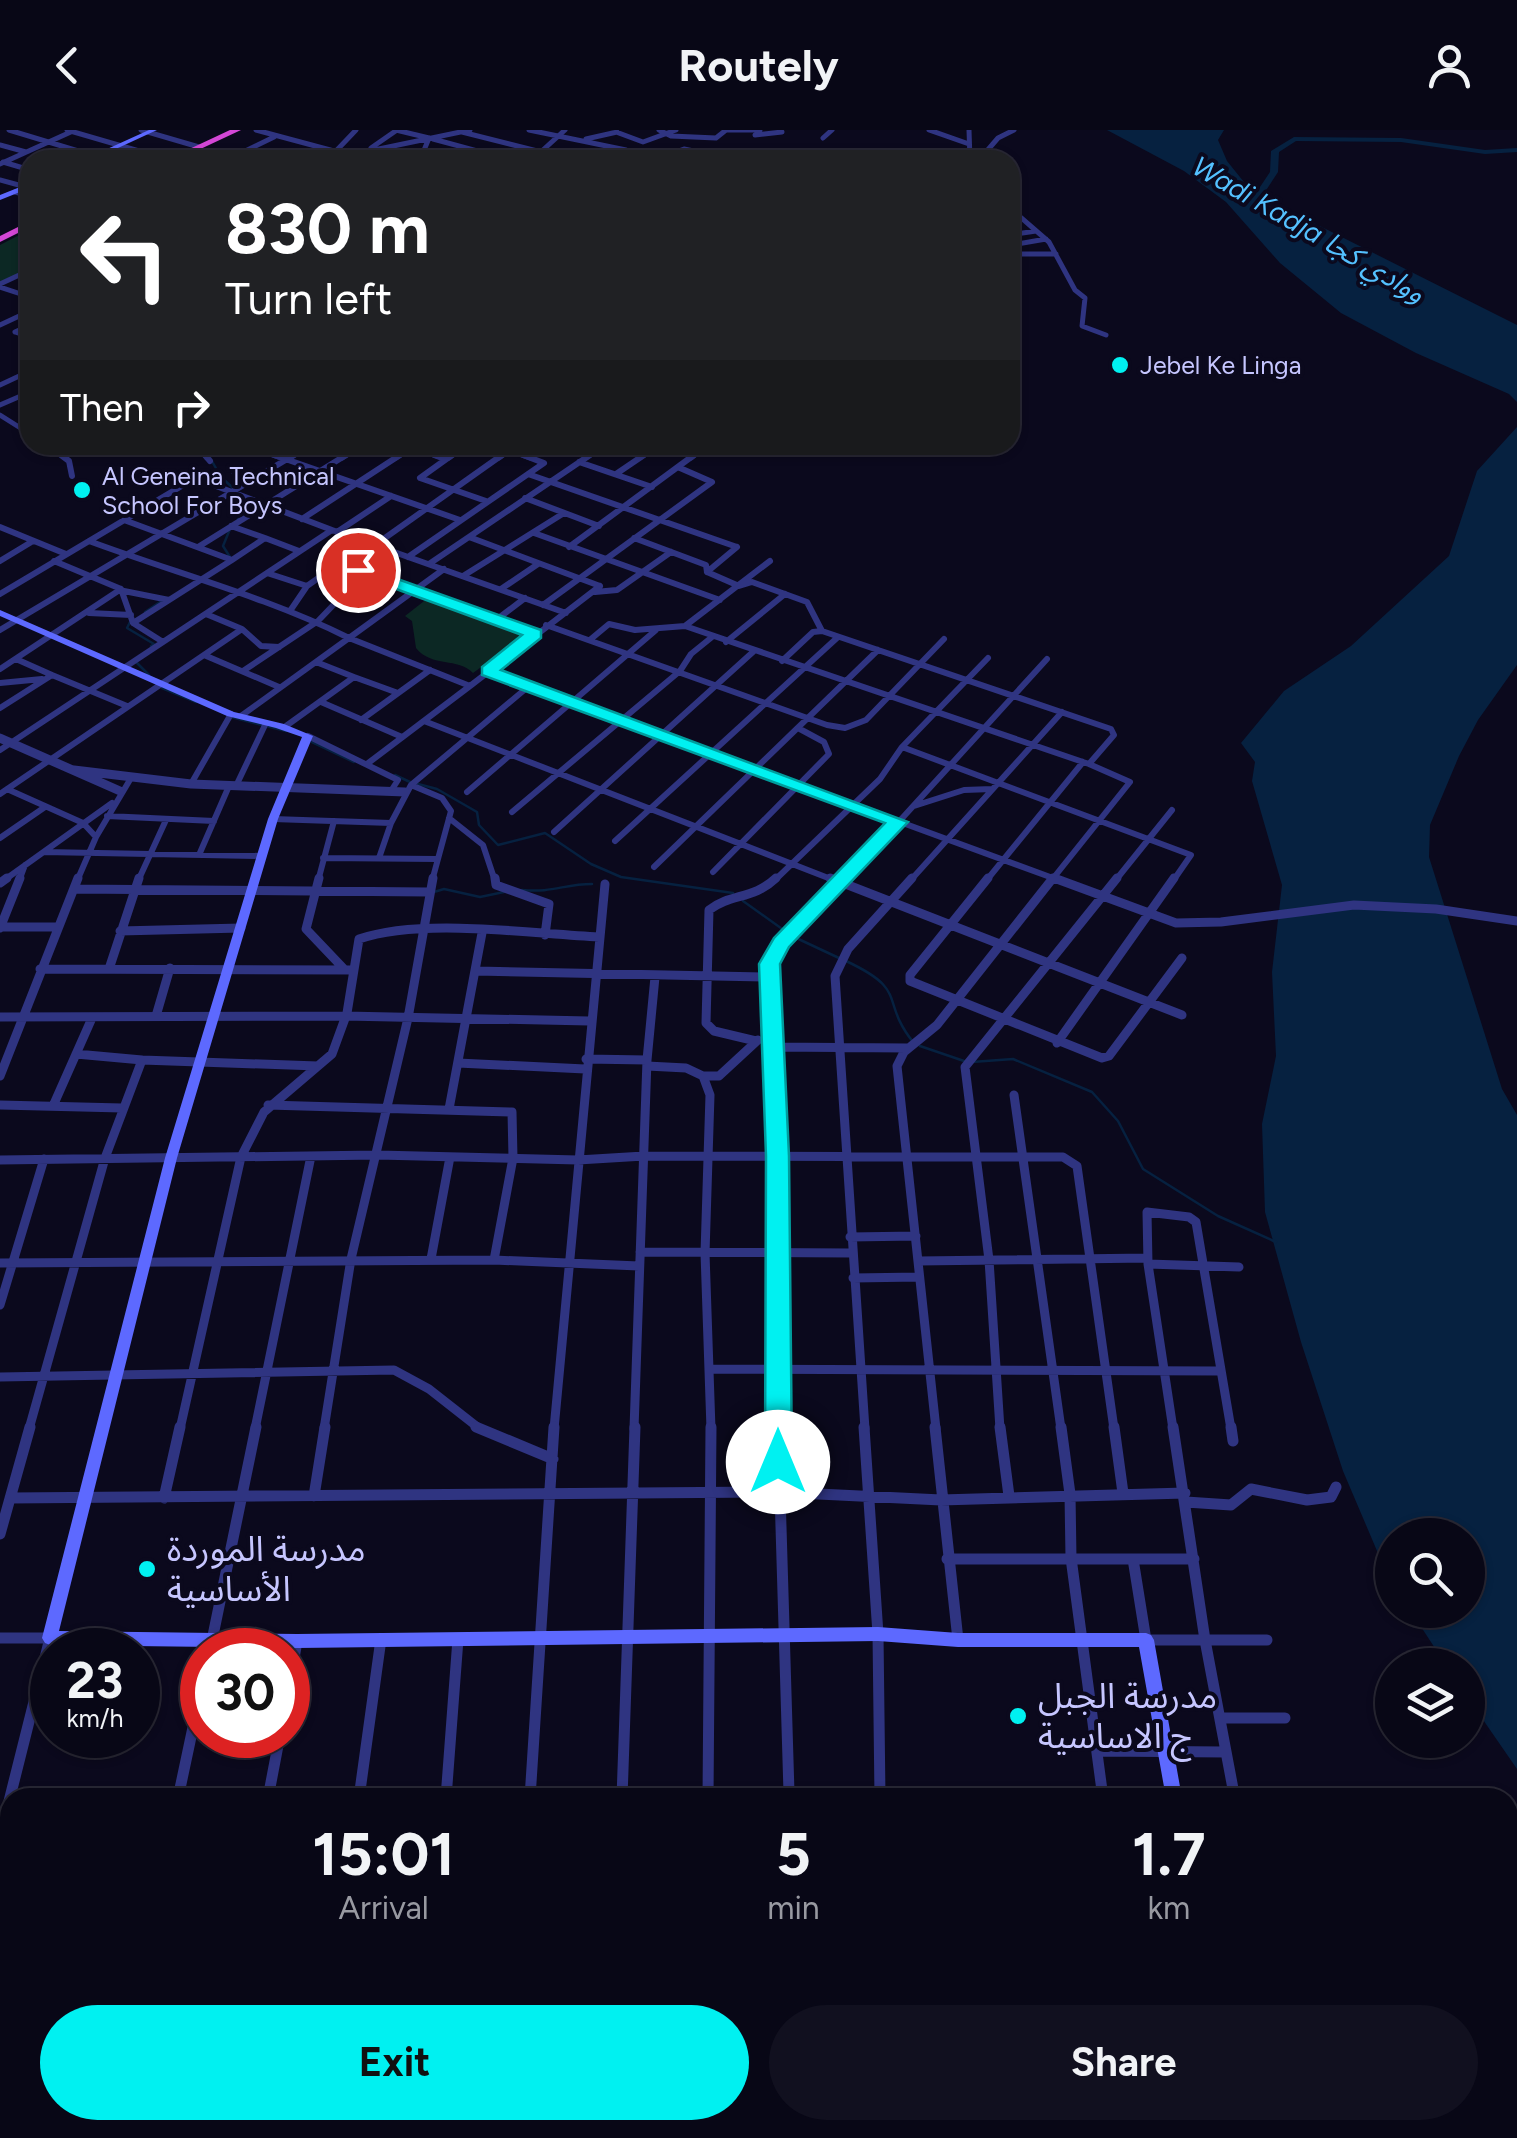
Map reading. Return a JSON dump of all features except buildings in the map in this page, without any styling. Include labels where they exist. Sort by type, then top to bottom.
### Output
[{"type":"highway","points":[[192,150],[237,130]]},
{"type":"main road","points":[[108,150],[148,131]]},
{"type":"main road","points":[[1,197],[20,190]]},
{"type":"main road","points":[[0,613],[236,715],[265,725],[286,726],[308,736],[274,819],[170,1158],[147,1264],[53,1628]]},
{"type":"main road","points":[[310,1641],[878,1634],[958,1640],[1146,1640],[1171,1788]]},
{"type":"street","points":[[9,130],[74,150]]},
{"type":"street","points":[[31,150],[72,130],[136,150]]},
{"type":"street","points":[[256,130],[331,150]]},
{"type":"street","points":[[247,150],[291,130]]},
{"type":"street","points":[[336,150],[356,130]]},
{"type":"street","points":[[367,150],[397,130],[474,150]]},
{"type":"street","points":[[373,150],[470,130]]},
{"type":"street","points":[[529,130],[626,150]]},
{"type":"street","points":[[547,150],[565,130]]},
{"type":"street","points":[[583,141],[591,130]]},
{"type":"street","points":[[583,141],[618,131],[644,142],[662,132],[676,130]]},
{"type":"street","points":[[662,132],[716,138],[727,130],[781,132]]},
{"type":"street","points":[[824,138],[832,130]]},
{"type":"street","points":[[929,130],[969,144]]},
{"type":"street","points":[[968,130],[972,138],[969,150]]},
{"type":"street","points":[[988,150],[998,138],[1014,130]]},
{"type":"street","points":[[148,131],[199,147]]},
{"type":"street","points":[[458,131],[522,150]]},
{"type":"street","points":[[741,140],[746,131]]},
{"type":"street","points":[[607,148],[628,137]]},
{"type":"street","points":[[987,137],[998,138]]},
{"type":"street","points":[[424,150],[429,138]]},
{"type":"street","points":[[15,192],[20,193]]},
{"type":"street","points":[[1020,222],[1046,239],[1086,302],[1082,326],[1106,335]]},
{"type":"street","points":[[1020,233],[1036,231]]},
{"type":"street","points":[[1020,244],[1046,239]]},
{"type":"street","points":[[1020,254],[1056,254]]},
{"type":"street","points":[[0,386],[20,396]]},
{"type":"street","points":[[0,405],[20,396]]},
{"type":"street","points":[[61,455],[68,460],[72,476]]},
{"type":"street","points":[[206,455],[210,460]]},
{"type":"street","points":[[271,455],[460,520]]},
{"type":"street","points":[[0,630],[294,455]]},
{"type":"street","points":[[198,547],[346,455]]},
{"type":"street","points":[[301,519],[396,455]]},
{"type":"street","points":[[436,455],[445,458]]},
{"type":"street","points":[[450,455],[420,478],[486,501]]},
{"type":"street","points":[[290,611],[307,586],[338,562],[372,544],[503,455]]},
{"type":"street","points":[[527,455],[566,471]]},
{"type":"street","points":[[428,564],[589,455]]},
{"type":"street","points":[[616,474],[644,455]]},
{"type":"street","points":[[569,547],[696,455]]},
{"type":"street","points":[[579,462],[652,487]]},
{"type":"street","points":[[408,557],[544,463]]},
{"type":"street","points":[[543,605],[712,482],[680,468]]},
{"type":"street","points":[[234,472],[252,479]]},
{"type":"street","points":[[528,474],[738,546],[707,572]]},
{"type":"street","points":[[0,594],[195,478],[566,612]]},
{"type":"street","points":[[0,750],[5,740],[90,691],[299,551],[391,496]]},
{"type":"street","points":[[525,498],[599,526]]},
{"type":"street","points":[[463,576],[564,514]]},
{"type":"street","points":[[124,520],[232,560]]},
{"type":"street","points":[[231,526],[299,551]]},
{"type":"street","points":[[0,528],[66,554]]},
{"type":"street","points":[[534,533],[720,600]]},
{"type":"street","points":[[367,764],[600,586],[468,537]]},
{"type":"street","points":[[132,619],[199,582],[265,538]]},
{"type":"street","points":[[634,538],[706,564],[707,572]]},
{"type":"street","points":[[89,540],[318,621],[349,638],[470,686]]},
{"type":"street","points":[[0,561],[33,541]]},
{"type":"street","points":[[592,592],[617,590],[670,552]]},
{"type":"street","points":[[54,561],[122,590],[169,600]]},
{"type":"street","points":[[685,626],[770,561]]},
{"type":"street","points":[[338,562],[534,634]]},
{"type":"street","points":[[501,590],[538,564]]},
{"type":"street","points":[[191,784],[236,715],[444,570]]},
{"type":"street","points":[[707,572],[739,586],[752,582],[808,602],[822,631]]},
{"type":"street","points":[[267,573],[307,586]]},
{"type":"street","points":[[242,672],[318,621],[342,597],[376,577]]},
{"type":"street","points":[[0,669],[122,590]]},
{"type":"street","points":[[122,590],[132,619]]},
{"type":"street","points":[[726,642],[785,594]]},
{"type":"street","points":[[496,620],[524,598]]},
{"type":"street","points":[[86,613],[132,619],[162,642]]},
{"type":"street","points":[[206,614],[242,628],[261,646],[279,647]]},
{"type":"street","points":[[591,639],[609,624],[656,630],[685,626],[984,727],[1130,782],[936,1025],[897,1066],[958,1640]]},
{"type":"street","points":[[546,625],[835,726],[855,726],[890,696],[944,639]]},
{"type":"street","points":[[3,792],[242,628]]},
{"type":"street","points":[[467,792],[656,630]]},
{"type":"street","points":[[782,660],[813,632],[822,631],[1115,733],[1001,860],[949,923],[910,980],[1057,1043],[1092,1056],[1109,1056],[1182,958]]},
{"type":"street","points":[[512,812],[680,671],[690,654],[712,636]]},
{"type":"street","points":[[615,841],[838,637]]},
{"type":"street","points":[[654,867],[878,650]]},
{"type":"street","points":[[554,832],[754,651]]},
{"type":"street","points":[[204,655],[279,688]]},
{"type":"street","points":[[756,1041],[709,1028],[708,914],[712,907],[721,900],[753,897],[792,862],[880,778],[902,747],[988,658]]},
{"type":"street","points":[[16,659],[127,706]]},
{"type":"street","points":[[789,1788],[778,1492],[777,1156],[770,964],[781,943],[844,882],[1046,659]]},
{"type":"street","points":[[316,662],[398,694]]},
{"type":"street","points":[[361,720],[430,670]]},
{"type":"street","points":[[488,671],[1176,923],[1220,926],[1270,914],[1354,905],[1458,909],[1517,921]]},
{"type":"street","points":[[0,683],[49,676]]},
{"type":"street","points":[[0,708],[49,676]]},
{"type":"street","points":[[286,726],[354,677]]},
{"type":"street","points":[[379,858],[408,789],[529,686]]},
{"type":"street","points":[[0,696],[11,701]]},
{"type":"street","points":[[321,702],[402,737]]},
{"type":"street","points":[[880,1788],[878,1634],[851,1254],[837,966],[890,900],[1062,712]]},
{"type":"street","points":[[424,721],[1182,1016]]},
{"type":"street","points":[[199,855],[265,725]]},
{"type":"street","points":[[713,872],[830,752],[816,736],[798,728]]},
{"type":"street","points":[[308,736],[398,780],[391,791]]},
{"type":"street","points":[[5,740],[74,770],[118,795]]},
{"type":"street","points":[[902,747],[1191,854],[1151,916],[1057,1043]]},
{"type":"street","points":[[74,770],[191,784],[408,789],[442,798],[451,812],[429,892],[408,1018],[351,1259],[314,1496]]},
{"type":"street","points":[[0,1076],[96,838],[131,778]]},
{"type":"street","points":[[912,807],[964,790],[996,785]]},
{"type":"street","points":[[3,792],[83,823],[96,838]]},
{"type":"street","points":[[0,883],[118,795]]},
{"type":"street","points":[[1,837],[45,807]]},
{"type":"street","points":[[1009,1496],[1000,1431],[989,1260],[964,1067],[1172,810]]},
{"type":"street","points":[[108,816],[214,821]]},
{"type":"street","points":[[449,818],[484,844],[492,855],[496,885],[550,904],[545,935]]},
{"type":"street","points":[[274,819],[391,823]]},
{"type":"street","points":[[110,969],[132,891],[166,820]]},
{"type":"street","points":[[334,821],[308,935],[350,970]]},
{"type":"street","points":[[44,852],[262,856]]},
{"type":"street","points":[[323,858],[437,858]]},
{"type":"street","points":[[26,864],[0,927],[57,927]]},
{"type":"street","points":[[531,1788],[585,1064],[605,884]]},
{"type":"street","points":[[75,889],[429,892]]},
{"type":"street","points":[[120,930],[241,928]]},
{"type":"street","points":[[164,1498],[240,1157],[252,1124],[268,1105],[321,1066],[333,1052],[345,1016],[350,970],[362,935],[425,931],[599,937]]},
{"type":"street","points":[[449,1109],[482,933]]},
{"type":"street","points":[[156,1016],[170,968]]},
{"type":"street","points":[[40,969],[350,970]]},
{"type":"street","points":[[476,970],[770,977]]},
{"type":"street","points":[[622,1788],[630,1492],[654,977]]},
{"type":"street","points":[[0,1017],[345,1016],[589,1022]]},
{"type":"street","points":[[53,1106],[92,1018]]},
{"type":"street","points":[[458,1063],[647,1063],[686,1068],[703,1076],[726,1072],[756,1041],[770,1034]]},
{"type":"street","points":[[771,1046],[910,1048]]},
{"type":"street","points":[[76,1054],[321,1066]]},
{"type":"street","points":[[0,1534],[105,1158],[142,1060]]},
{"type":"street","points":[[703,1076],[710,1095],[705,1254],[711,1368],[709,1788]]},
{"type":"street","points":[[1014,1095],[1070,1494],[1071,1558],[1102,1788]]},
{"type":"street","points":[[0,1105],[122,1108]]},
{"type":"street","points":[[268,1105],[512,1112],[513,1158],[494,1260]]},
{"type":"street","points":[[0,1160],[378,1155],[578,1160],[644,1156],[1063,1157],[1074,1162],[1123,1493]]},
{"type":"street","points":[[214,1628],[311,1156]]},
{"type":"street","points":[[431,1260],[450,1157]]},
{"type":"street","points":[[0,1305],[44,1159]]},
{"type":"street","points":[[1233,1441],[1200,1266],[1196,1222],[1189,1216],[1146,1212],[1148,1261],[1205,1640],[1233,1788]]},
{"type":"street","points":[[850,1237],[916,1236]]},
{"type":"street","points":[[640,1252],[851,1254]]},
{"type":"street","points":[[0,1263],[351,1259],[639,1266]]},
{"type":"street","points":[[918,1261],[1091,1259],[1240,1267]]},
{"type":"street","points":[[853,1278],[920,1277]]},
{"type":"street","points":[[711,1368],[1218,1371]]},
{"type":"street","points":[[0,1377],[394,1370],[429,1389],[478,1428],[553,1459]]},
{"type":"street","points":[[10,1498],[778,1492],[941,1500],[1123,1493],[1230,1506],[1251,1489],[1319,1499],[1331,1497],[1336,1487]]},
{"type":"street","points":[[947,1559],[1194,1559]]},
{"type":"street","points":[[1133,1559],[1146,1640],[1267,1640]]},
{"type":"street","points":[[0,1638],[30,1638]]},
{"type":"street","points":[[360,1788],[381,1639]]},
{"type":"street","points":[[447,1788],[458,1639]]},
{"type":"street","points":[[12,1788],[30,1718]]},
{"type":"street","points":[[1220,1718],[1286,1718]]},
{"type":"street","points":[[1096,1751],[1226,1752]]},
{"type":"street","points":[[180,1788],[186,1758]]},
{"type":"street","points":[[267,1788],[275,1758]]},
{"type":"green space","points":[[20,235],[20,274],[0,283],[0,245]]},
{"type":"green space","points":[[428,598],[525,635],[473,673],[460,665],[430,658],[416,648],[412,621],[405,616]]},
{"type":"water","name":"Wadi Kadja ووادي كجا","points":[[1107,130],[1224,130],[1218,140],[1227,161],[1252,192],[1517,325],[1517,402],[1509,394],[1416,353],[1341,313],[1280,263],[1226,202],[1184,171]]},
{"type":"water","points":[[1517,427],[1517,665],[1478,720],[1459,756],[1430,825],[1429,857],[1502,1089],[1517,1115],[1517,1769],[1485,1723],[1485,1648],[1435,1648],[1422,1628],[1485,1628],[1485,1518],[1375,1518],[1375,1546],[1343,1471],[1301,1342],[1265,1212],[1262,1124],[1276,1056],[1272,972],[1282,885],[1252,781],[1255,762],[1241,743],[1284,691],[1351,646],[1449,556],[1477,471]]},
{"type":"waterway","name":"Wadi Kadja ووادي كجا","points":[[1254,202],[1274,172],[1275,151],[1294,139],[1401,140],[1485,152],[1517,150]]},
{"type":"waterway","points":[[208,455],[221,477],[233,488]]},
{"type":"waterway","points":[[238,519],[253,503]]},
{"type":"waterway","points":[[230,529],[223,546],[230,557]]},
{"type":"waterway","points":[[145,612],[163,600]]},
{"type":"waterway","points":[[130,622],[127,628],[154,644],[151,646]]},
{"type":"waterway","points":[[137,663],[149,675]]},
{"type":"waterway","points":[[162,688],[196,702]]},
{"type":"waterway","points":[[231,717],[286,731]]},
{"type":"waterway","points":[[312,742],[354,762]]},
{"type":"waterway","points":[[395,775],[410,782]]},
{"type":"waterway","points":[[418,784],[437,789],[477,812],[479,825],[498,845],[545,833],[591,864],[621,877],[733,893]]},
{"type":"waterway","points":[[522,890],[592,884]]},
{"type":"waterway","points":[[434,892],[444,889],[480,897],[504,892]]},
{"type":"waterway","points":[[743,901],[785,931]]},
{"type":"waterway","points":[[792,936],[839,958]]},
{"type":"waterway","points":[[846,961],[886,988],[913,1042]]},
{"type":"waterway","points":[[920,1046],[964,1061]]},
{"type":"waterway","points":[[972,1062],[1013,1059],[1092,1092],[1118,1121],[1143,1169],[1218,1216],[1276,1242]]},
{"type":"place","name":"Jebel Ke Linga","points":[[1120,365]]},
{"type":"place","name":"Al Geneina Technical School For Boys","points":[[82,490]]},
{"type":"place","name":"مدرسة الموردة الأساسية","points":[[147,1569]]},
{"type":"place","name":"مدرسة الجبل ج الاساسية","points":[[1018,1716]]},
{"type":"route","points":[[358,570],[534,634],[488,671],[898,822],[781,943],[770,964],[777,1156],[778,1462]]}]
